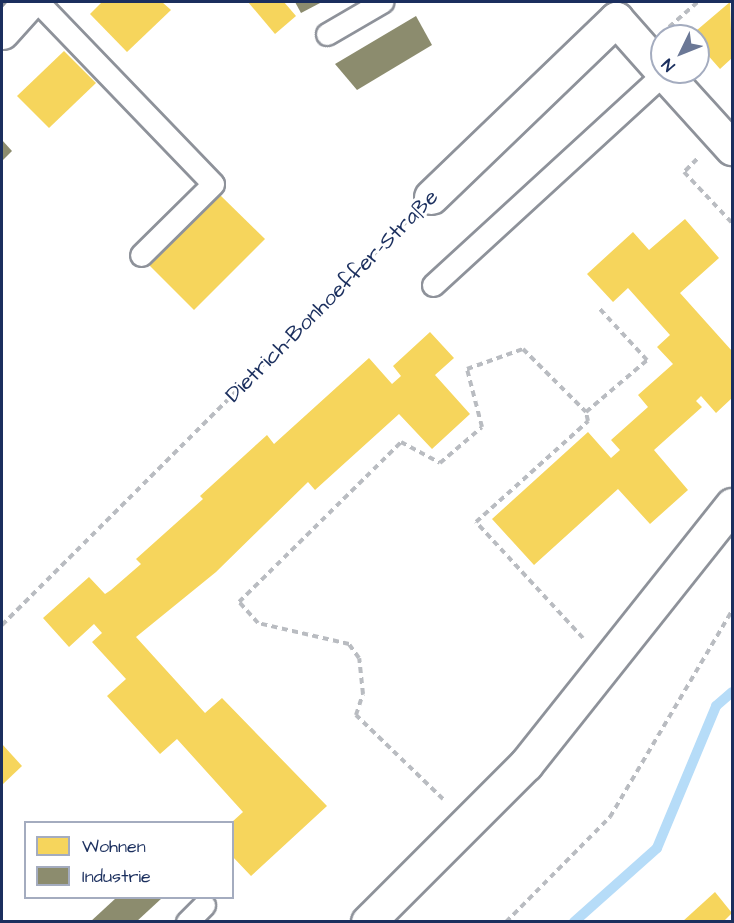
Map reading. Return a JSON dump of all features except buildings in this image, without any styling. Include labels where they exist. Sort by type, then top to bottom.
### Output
[{"type":"street","points":[[2,32],[29,2]]},
{"type":"street","name":"Dietrich-Bonhoeffer-Straße","points":[[431,197],[616,19],[650,57]]},
{"type":"street","name":"Dietrich-Bonhoeffer-Straße","points":[[674,84],[727,142]]},
{"type":"street","points":[[368,921],[526,764],[732,505]]},
{"type":"lane","points":[[38,2],[213,184],[141,255]]},
{"type":"lane","points":[[327,34],[382,2]]},
{"type":"lane","points":[[433,285],[650,84]]},
{"type":"lane","points":[[187,921],[204,905]]},
{"type":"path","points":[[727,142],[684,172],[732,223]]},
{"type":"path","name":"Dietrich-Bonhoeffer-Straße","points":[[2,625],[431,197]]},
{"type":"path","points":[[586,412],[647,360],[599,308]]},
{"type":"path","points":[[468,822],[356,715],[363,694],[359,658],[349,644],[258,623],[239,602],[401,442],[440,463],[482,427],[466,369],[523,349],[586,412],[588,421],[476,522],[606,663]]},
{"type":"path","points":[[506,921],[610,817],[732,611]]},
{"type":"waterway","points":[[574,922],[657,848],[716,706],[732,692]]}]
